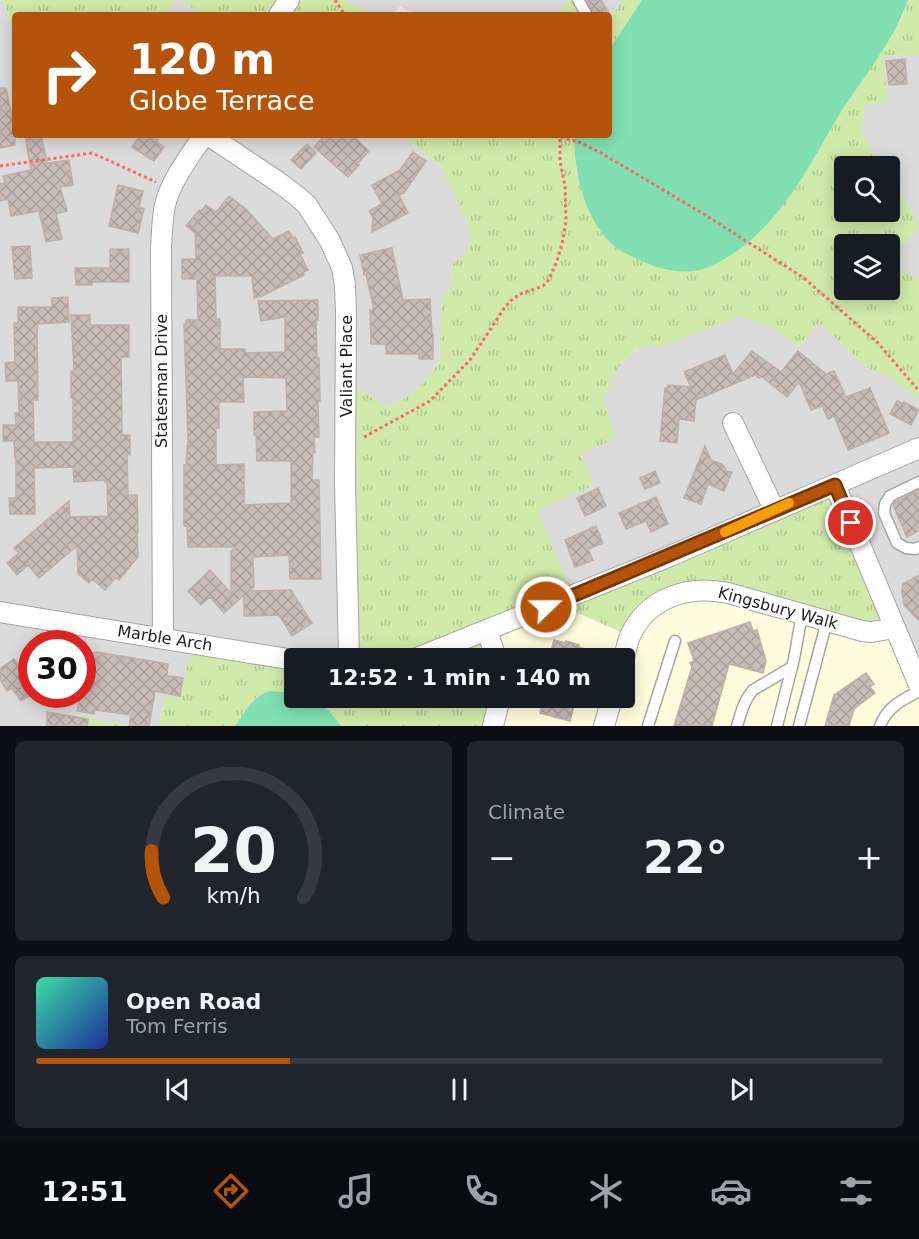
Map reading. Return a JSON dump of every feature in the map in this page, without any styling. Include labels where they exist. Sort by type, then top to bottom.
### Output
[{"type":"street","name":"Statesman Drive","points":[[163,637],[161,248],[165,204],[180,173],[204,138]]},
{"type":"street","name":"Valiant Place","points":[[211,138],[277,181],[307,205],[330,241],[342,268],[346,313],[346,573],[349,648]]},
{"type":"street","points":[[733,423],[774,510]]},
{"type":"street","points":[[442,648],[668,557],[919,448]]},
{"type":"street","points":[[835,485],[919,685]]},
{"type":"street","name":"Kingsbury Walk","points":[[627,648],[630,636],[648,612],[659,602],[684,592],[712,590],[871,632],[895,628]]},
{"type":"street","name":"Marble Arch","points":[[0,612],[284,658]]},
{"type":"street","points":[[487,630],[493,648]]},
{"type":"street","points":[[493,726],[498,708]]},
{"type":"street","points":[[604,726],[609,708]]},
{"type":"lane","points":[[919,482],[890,496],[885,504],[884,513],[897,543],[906,548],[919,548]]},
{"type":"lane","points":[[777,726],[802,614]]},
{"type":"lane","points":[[800,726],[826,621]]},
{"type":"lane","points":[[648,726],[675,641]]},
{"type":"lane","points":[[737,726],[744,704],[753,690],[792,667]]},
{"type":"lane","points":[[880,726],[886,713],[895,704],[919,691]]},
{"type":"path","points":[[346,444],[360,439],[430,401],[470,360],[510,301],[520,294],[543,286],[548,281],[557,261],[566,221],[560,138]]},
{"type":"path","points":[[566,138],[579,142],[643,176],[804,278],[878,343],[919,391]]},
{"type":"path","points":[[0,166],[92,153],[172,188]]},
{"type":"shaded area","points":[[0,0],[3,0],[12,28],[12,138],[404,138],[441,167],[465,216],[471,234],[468,251],[452,265],[451,289],[442,296],[439,361],[425,381],[412,394],[387,408],[361,390],[348,648],[284,648],[284,662],[181,699],[164,696],[160,726],[129,726],[76,716],[76,726],[0,726]]},
{"type":"shaded area","points":[[176,0],[181,0],[198,12],[168,12]]},
{"type":"shaded area","points":[[347,0],[568,0],[560,12],[411,12],[400,6],[395,12],[368,12]]},
{"type":"shaded area","points":[[583,0],[622,0],[612,15],[612,12],[591,12]]},
{"type":"shaded area","points":[[919,55],[919,224],[900,192],[900,156],[876,156],[862,135],[865,104],[888,103],[882,56]]},
{"type":"shaded area","points":[[919,226],[919,280],[900,269],[900,251]]},
{"type":"shaded area","points":[[739,317],[773,328],[798,347],[819,323],[865,366],[894,380],[919,399],[919,682],[573,596],[538,511],[593,485],[581,454],[615,438],[604,400],[615,372],[628,355],[644,345],[662,347]]},
{"type":"shaded area","points":[[685,594],[896,628],[919,682],[919,726],[494,726],[498,708],[635,708],[635,648],[494,648],[488,630],[573,596],[639,626]]},
{"type":"green space","points":[[3,0],[176,0],[168,12],[12,12],[12,28]]},
{"type":"green space","points":[[181,0],[347,0],[368,12],[198,12]]},
{"type":"green space","points":[[568,0],[583,0],[591,12],[560,12]]},
{"type":"green space","points":[[622,0],[642,0],[612,45],[612,15]]},
{"type":"green space","points":[[642,0],[908,0],[886,46],[838,117],[805,174],[776,215],[740,249],[706,268],[697,270],[674,271],[656,267],[623,252],[600,231],[585,200],[576,166],[575,138],[612,138],[612,45]]},
{"type":"green space","points":[[908,0],[919,0],[919,55],[883,56],[888,103],[865,105],[862,135],[876,156],[834,156],[834,222],[900,222],[900,192],[919,226],[900,251],[900,234],[834,234],[834,300],[900,300],[900,269],[919,280],[919,399],[894,380],[865,366],[819,323],[798,347],[773,328],[739,317],[662,347],[650,345],[636,349],[628,355],[615,372],[604,400],[616,438],[581,454],[593,485],[538,511],[573,596],[836,485],[896,628],[728,594],[672,598],[632,637],[571,610],[573,597],[488,630],[494,648],[348,648],[345,388],[361,390],[388,408],[412,394],[425,381],[439,361],[442,296],[451,289],[452,265],[467,251],[471,234],[465,216],[441,167],[404,138],[575,138],[576,171],[589,211],[600,231],[614,247],[666,269],[692,271],[711,266],[813,161],[838,117],[902,18]]},
{"type":"green space","points":[[192,643],[284,658],[284,692],[264,693],[258,696],[235,726],[160,726],[164,696],[181,698]]},
{"type":"green space","points":[[284,692],[284,708],[326,708],[341,726],[235,726],[255,700],[265,693]]},
{"type":"green space","points":[[326,708],[498,708],[494,726],[341,726]]},
{"type":"green space","points":[[76,715],[129,726],[76,726]]},
{"type":"building","points":[[587,0],[601,0],[608,12],[593,12]]},
{"type":"building","points":[[905,59],[907,84],[889,85],[886,61]]},
{"type":"building","points":[[0,88],[6,88],[12,116],[12,138],[15,138],[15,145],[0,148]]},
{"type":"building","points":[[26,138],[42,138],[47,163],[69,160],[73,185],[60,187],[67,211],[56,214],[62,239],[46,242],[39,211],[11,216],[8,199],[0,201],[0,184],[5,183],[3,176],[31,170]]},
{"type":"building","points":[[138,138],[159,138],[156,142],[164,147],[154,161],[132,147]]},
{"type":"building","points":[[322,138],[355,138],[369,151],[348,177],[314,147]]},
{"type":"building","points":[[307,144],[316,153],[301,169],[291,160]]},
{"type":"building","points":[[413,152],[426,161],[404,193],[399,195],[408,213],[372,232],[373,217],[369,211],[382,204],[372,185],[400,170]]},
{"type":"building","points":[[118,185],[143,191],[139,207],[144,209],[138,233],[109,226]]},
{"type":"building","points":[[229,196],[246,209],[273,239],[289,231],[293,238],[295,237],[303,253],[300,254],[308,270],[303,272],[304,275],[254,298],[252,276],[215,276],[216,319],[220,319],[220,349],[245,349],[245,353],[285,352],[285,317],[261,321],[258,301],[318,300],[318,320],[316,320],[317,358],[319,358],[319,437],[314,437],[312,480],[319,480],[321,579],[290,579],[289,555],[253,557],[254,587],[249,591],[291,590],[312,623],[292,636],[279,615],[244,616],[244,595],[224,613],[210,597],[201,605],[188,591],[210,570],[231,593],[231,551],[236,547],[188,547],[187,526],[184,526],[184,465],[186,465],[188,439],[184,324],[186,320],[198,320],[197,279],[182,279],[182,259],[196,259],[195,233],[186,226],[206,205],[216,212]],"holes":[[[243,377],[286,378],[287,411],[254,412],[254,435],[256,435],[257,461],[291,461],[291,503],[244,505],[244,464],[216,465],[219,402],[244,402]]]},
{"type":"building","points":[[30,246],[32,278],[15,279],[12,247]]},
{"type":"building","points":[[392,248],[403,300],[430,299],[433,359],[419,359],[419,354],[386,354],[386,344],[371,344],[370,310],[374,310],[360,255]]},
{"type":"building","points":[[110,249],[129,249],[129,282],[92,282],[92,285],[76,285],[75,268],[110,268]]},
{"type":"building","points":[[68,297],[69,322],[37,324],[38,400],[33,400],[34,442],[73,442],[71,371],[74,371],[71,315],[90,315],[90,325],[129,325],[129,357],[121,357],[122,435],[130,435],[130,455],[127,454],[128,495],[137,495],[138,557],[119,580],[116,577],[105,590],[92,579],[89,583],[78,574],[77,546],[39,578],[28,565],[17,575],[7,563],[19,553],[14,548],[69,501],[70,517],[108,516],[107,482],[105,480],[74,482],[73,467],[34,468],[35,514],[10,514],[9,498],[16,498],[16,458],[14,441],[3,441],[3,425],[16,425],[15,413],[19,413],[18,381],[6,381],[5,363],[15,360],[14,323],[18,323],[18,307],[52,307],[52,298]]},
{"type":"building","points":[[752,351],[781,372],[798,351],[826,374],[834,371],[846,397],[870,388],[889,433],[848,450],[834,416],[828,419],[822,406],[811,410],[799,382],[787,397],[761,376],[759,378],[755,375],[696,400],[694,421],[679,419],[677,443],[660,441],[665,388],[668,388],[668,385],[691,387],[684,372],[725,355],[733,374]]},
{"type":"building","points":[[897,401],[919,410],[911,425],[890,414]]},
{"type":"building","points":[[705,446],[711,460],[724,466],[726,471],[732,472],[724,491],[708,484],[701,504],[684,498]]},
{"type":"building","points":[[655,471],[660,483],[645,489],[640,478]]},
{"type":"building","points":[[598,488],[606,506],[585,516],[577,498]]},
{"type":"building","points":[[919,490],[919,531],[907,537],[893,505]]},
{"type":"building","points":[[656,497],[668,524],[651,532],[646,521],[626,529],[619,513]]},
{"type":"building","points":[[596,526],[603,543],[588,549],[593,560],[575,567],[565,540]]},
{"type":"building","points":[[919,575],[919,621],[904,605],[902,592],[903,584]]},
{"type":"building","points":[[750,622],[753,631],[757,630],[766,661],[763,673],[729,664],[712,726],[674,726],[692,667],[690,663],[694,661],[688,643]]},
{"type":"building","points":[[554,640],[565,643],[566,641],[582,648],[552,648]]},
{"type":"building","points":[[96,652],[168,664],[167,676],[183,678],[180,696],[155,691],[149,726],[129,726],[131,715],[95,710],[94,714],[77,711],[78,708],[96,708]]},
{"type":"building","points":[[14,659],[18,664],[18,697],[12,688],[7,691],[0,679],[1,668]]},
{"type":"building","points":[[866,673],[874,684],[870,687],[875,693],[854,709],[849,726],[825,726],[834,695]]},
{"type":"building","points":[[541,708],[573,708],[570,721],[540,713]]},
{"type":"building","points":[[47,712],[88,719],[87,726],[47,726]]},
{"type":"slow traffic","points":[[725,532],[789,503]]},
{"type":"route","points":[[546,607],[835,485],[851,523]]}]
